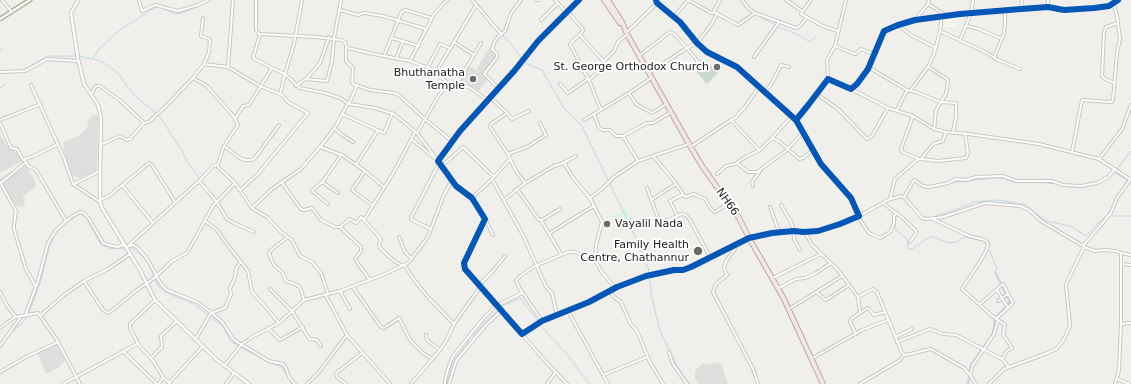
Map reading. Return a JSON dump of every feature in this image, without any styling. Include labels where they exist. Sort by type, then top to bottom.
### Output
[{"type":"highway","name":"NH66","points":[[604,0],[622,25],[690,146],[728,204],[739,218],[789,309],[823,384]]},
{"type":"highway","name":"NH66","points":[[608,0],[622,22],[622,25]]},
{"type":"main road","points":[[0,19],[30,0]]},
{"type":"street","points":[[2,0],[11,11]]},
{"type":"street","points":[[78,0],[71,13],[76,50],[84,84],[98,105],[100,114],[100,201],[102,210],[126,247],[155,300],[202,347],[234,374],[249,384]]},
{"type":"street","points":[[139,0],[142,11],[155,5],[178,11],[198,5],[208,0]]},
{"type":"street","points":[[228,67],[233,0]]},
{"type":"street","points":[[256,0],[257,32],[260,34],[329,37],[344,41],[346,47],[346,61],[353,67],[352,82],[370,90],[398,94],[424,119],[453,142]]},
{"type":"street","points":[[280,94],[296,36],[302,0]]},
{"type":"street","points":[[305,79],[327,81],[332,61],[334,38],[341,0]]},
{"type":"street","points":[[410,61],[419,46],[431,18],[436,10],[447,0]]},
{"type":"street","points":[[472,0],[502,35]]},
{"type":"street","points":[[498,88],[484,75],[497,56],[492,47],[497,38],[502,35],[511,13],[521,0]]},
{"type":"street","points":[[555,0],[582,28],[583,31],[570,44],[589,80],[601,110]]},
{"type":"street","points":[[431,229],[412,220],[411,218],[439,162],[487,100],[542,37],[579,0]]},
{"type":"street","points":[[674,17],[687,0],[738,25],[755,13]]},
{"type":"street","points":[[714,12],[720,0]]},
{"type":"street","points":[[742,0],[746,6],[755,13],[794,28],[798,27],[807,17]]},
{"type":"street","points":[[786,0],[802,11],[802,14],[807,17],[828,28],[838,31]]},
{"type":"street","points":[[802,11],[807,8],[811,0]]},
{"type":"street","points":[[796,120],[828,79],[827,60],[835,46],[846,0]]},
{"type":"street","points":[[915,20],[928,4],[929,0]]},
{"type":"street","points":[[960,40],[967,26],[973,0]]},
{"type":"street","points":[[1021,9],[1022,0]]},
{"type":"street","points":[[1048,0],[1048,8]]},
{"type":"street","points":[[851,89],[857,84],[868,67],[884,31],[898,25],[915,20],[942,16],[1004,10],[1048,8],[1064,10],[1094,8],[1109,6],[1118,0]]},
{"type":"street","points":[[560,84],[568,93],[589,80],[598,72],[604,62],[614,51],[618,42],[656,1],[680,22],[697,43],[707,52],[737,67],[796,120],[821,164],[851,198],[859,216]]},
{"type":"street","points":[[541,20],[558,3]]},
{"type":"street","points":[[1072,152],[1081,101],[1112,101],[1117,52],[1120,39],[1113,3]]},
{"type":"street","points":[[928,4],[947,16]]},
{"type":"street","points":[[436,72],[476,5]]},
{"type":"street","points":[[340,10],[358,15],[364,13],[398,20],[426,29]]},
{"type":"street","points":[[384,56],[401,13],[405,10],[431,18]]},
{"type":"street","points":[[994,58],[1002,39],[1005,24],[1004,10]]},
{"type":"street","points":[[584,120],[630,93],[687,48],[697,43],[711,25],[717,14]]},
{"type":"street","points":[[897,110],[909,90],[928,67],[936,48],[942,16]]},
{"type":"street","points":[[100,145],[120,136],[127,140],[130,139],[144,123],[149,122],[193,78],[204,64],[210,43],[209,39],[201,36],[203,18]]},
{"type":"street","points":[[754,58],[779,22]]},
{"type":"street","points":[[1115,83],[1103,77],[1104,32],[1106,27],[1118,23]]},
{"type":"street","points":[[898,25],[911,35],[936,48]]},
{"type":"street","points":[[967,26],[1002,39]]},
{"type":"street","points":[[940,31],[994,58],[1020,69]]},
{"type":"street","points":[[639,56],[670,32],[674,34],[699,63],[702,62]]},
{"type":"street","points":[[260,34],[253,58],[285,74],[296,86],[325,93],[340,98],[348,103],[375,108],[399,118],[416,133],[459,189],[472,198],[493,235]]},
{"type":"street","points":[[580,35],[604,62]]},
{"type":"street","points":[[296,86],[320,63],[329,37]]},
{"type":"street","points":[[392,38],[419,46]]},
{"type":"street","points":[[396,59],[403,41]]},
{"type":"street","points":[[454,42],[474,55]]},
{"type":"street","points":[[458,82],[481,43]]},
{"type":"street","points":[[428,67],[440,44],[450,48]]},
{"type":"street","points":[[835,46],[855,54],[861,49],[874,54]]},
{"type":"street","points":[[346,47],[410,61],[428,67],[436,72],[448,84]]},
{"type":"street","points":[[0,72],[26,71],[47,59],[78,60]]},
{"type":"street","points":[[204,64],[207,63],[228,67],[260,86],[280,94],[288,102],[306,111],[308,114],[287,137],[257,175],[240,190]]},
{"type":"street","points":[[765,92],[772,83],[781,65],[789,68]]},
{"type":"street","points":[[868,67],[909,90],[940,102],[954,102],[956,104],[954,132]]},
{"type":"street","points":[[928,67],[948,80],[946,94],[940,102],[935,115],[934,129]]},
{"type":"street","points":[[235,118],[243,106],[248,106],[272,68]]},
{"type":"street","points":[[193,78],[207,86],[235,118],[238,125],[224,146],[218,167],[235,183],[252,208],[267,217],[293,242],[300,256],[311,261],[321,273],[326,294],[347,335],[390,384]]},
{"type":"street","points":[[828,79],[888,108],[913,116],[934,129],[946,132],[965,133],[1039,144],[1099,159],[1130,180],[1117,198],[1111,213],[1083,247],[1066,284],[1070,326],[1066,337],[1060,345],[1045,354],[1009,367],[1001,372],[989,384]]},
{"type":"street","points":[[364,220],[411,139],[439,95],[448,84],[458,82],[472,89],[487,100]]},
{"type":"street","points":[[31,85],[58,144],[73,184],[100,201]]},
{"type":"street","points":[[252,208],[272,189],[297,172],[320,147],[334,128],[357,85]]},
{"type":"street","points":[[91,94],[96,86],[100,86],[122,102],[144,123]]},
{"type":"street","points":[[590,198],[614,177],[638,161],[690,146],[735,118],[745,108],[759,87]]},
{"type":"street","points":[[630,93],[636,104],[652,113],[666,104]]},
{"type":"street","points":[[817,94],[838,109],[867,139],[872,136],[888,108]]},
{"type":"street","points":[[490,97],[507,113],[512,120],[529,111]]},
{"type":"street","points":[[0,120],[41,104]]},
{"type":"street","points":[[1099,159],[1122,129],[1131,105]]},
{"type":"street","points":[[594,114],[599,128],[610,130],[616,136],[623,136],[647,123],[653,123],[671,112]]},
{"type":"street","points":[[507,113],[491,124],[490,127],[508,154],[516,171],[525,183]]},
{"type":"street","points":[[342,114],[384,133],[392,114]]},
{"type":"street","points":[[717,174],[726,166],[737,163],[759,150],[792,116]]},
{"type":"street","points":[[913,116],[901,150],[920,159],[938,161],[966,158],[968,153],[965,133]]},
{"type":"street","points":[[731,120],[759,150]]},
{"type":"street","points":[[0,123],[10,148],[17,150],[29,167],[36,170],[66,221]]},
{"type":"street","points":[[508,154],[527,147],[546,134],[540,123]]},
{"type":"street","points":[[224,146],[240,158],[251,160],[255,158],[279,125]]},
{"type":"street","points":[[334,128],[353,142]]},
{"type":"street","points":[[356,165],[378,130]]},
{"type":"street","points":[[737,163],[748,172],[760,170],[787,150],[803,132]]},
{"type":"street","points":[[890,200],[895,179],[907,167],[920,159],[933,144],[943,141],[946,132]]},
{"type":"street","points":[[623,136],[638,161]]},
{"type":"street","points":[[772,138],[780,142],[787,150],[800,159],[814,150]]},
{"type":"street","points":[[411,139],[439,162]]},
{"type":"street","points":[[36,287],[26,269],[14,230],[16,210],[0,183],[26,161],[58,144]]},
{"type":"street","points":[[320,147],[341,155],[365,171],[384,187]]},
{"type":"street","points":[[442,166],[463,147],[493,178],[538,266],[546,287],[552,293],[557,315]]},
{"type":"street","points":[[328,204],[312,192],[322,182],[341,155]]},
{"type":"street","points":[[504,200],[525,183],[554,166],[564,163],[576,156]]},
{"type":"street","points":[[653,156],[685,197],[694,194],[705,199],[714,212],[717,212],[728,204]]},
{"type":"street","points":[[472,198],[510,159]]},
{"type":"street","points":[[100,201],[109,196],[150,163],[176,202]]},
{"type":"street","points":[[564,163],[574,179],[590,198],[602,222],[596,245],[595,260],[601,271],[615,288]]},
{"type":"street","points":[[126,247],[199,181],[213,166],[218,164]]},
{"type":"street","points":[[904,197],[914,180],[923,186],[929,187],[956,180],[966,180],[976,177],[1002,176],[1017,181],[1052,181],[1063,185],[1081,186],[1098,183],[1108,177],[1115,169]]},
{"type":"street","points":[[753,186],[752,182],[760,170]]},
{"type":"street","points":[[73,184],[100,171]]},
{"type":"street","points":[[365,171],[352,190],[373,205]]},
{"type":"street","points":[[224,366],[241,344],[279,323],[304,300],[340,291],[404,266],[412,259],[427,240],[443,197],[452,180]]},
{"type":"street","points":[[199,181],[216,201],[227,219],[234,224],[254,232]]},
{"type":"street","points":[[282,182],[301,209],[304,210],[311,208],[324,222],[335,227],[340,226],[350,219],[356,222],[361,217],[381,239],[379,245],[380,248],[394,261],[404,266],[427,296],[454,324]]},
{"type":"street","points":[[322,182],[338,193]]},
{"type":"street","points":[[84,281],[103,310],[108,313],[147,284],[172,261],[187,253],[216,201],[235,183]]},
{"type":"street","points":[[651,200],[676,184]]},
{"type":"street","points":[[122,185],[153,223]]},
{"type":"street","points":[[647,188],[660,223],[677,215],[684,214],[689,218],[710,258]]},
{"type":"street","points":[[517,189],[541,220],[561,254]]},
{"type":"street","points":[[677,215],[670,201],[683,194]]},
{"type":"street","points":[[522,334],[542,321],[597,298],[615,288],[652,274],[683,270],[749,238],[779,232],[805,232],[831,228],[890,200],[904,197]]},
{"type":"street","points":[[904,197],[922,218],[926,219],[943,217],[985,203],[1020,206],[1029,210],[1041,221],[1083,247],[1095,251],[1116,251],[1131,255]]},
{"type":"street","points":[[883,203],[897,213],[916,231],[910,242]]},
{"type":"street","points":[[781,205],[791,222],[794,231],[794,239],[800,250]]},
{"type":"street","points":[[550,234],[594,206]]},
{"type":"street","points":[[770,207],[779,232]]},
{"type":"street","points":[[541,220],[560,209]]},
{"type":"street","points":[[26,315],[27,307],[36,287],[48,243],[56,230],[71,217],[82,212],[89,219],[103,243],[118,247],[133,245],[138,248],[148,260],[161,284],[167,290],[196,302],[211,313],[223,323],[234,340],[269,361],[283,364],[289,377],[295,384]]},
{"type":"street","points":[[860,220],[869,233],[880,238],[891,231],[894,224],[893,217],[897,213]]},
{"type":"street","points":[[932,218],[969,236],[986,240],[988,244],[987,250],[962,289],[1005,326],[1003,334],[1012,348],[1007,351],[1002,359]]},
{"type":"street","points":[[485,219],[463,265],[498,305],[517,330],[555,373],[567,384]]},
{"type":"street","points":[[205,221],[216,229],[249,273],[249,283],[252,292],[279,323]]},
{"type":"street","points":[[340,226],[362,248],[355,259],[369,279]]},
{"type":"street","points":[[805,232],[812,246],[831,263],[850,285],[858,297],[860,313]]},
{"type":"street","points":[[288,237],[271,250],[269,254],[274,265],[282,272],[286,281],[300,287],[304,300]]},
{"type":"street","points":[[399,237],[405,252],[412,259]]},
{"type":"street","points":[[734,246],[735,249],[726,261],[724,268],[727,275],[716,284],[713,292],[754,369],[758,384]]},
{"type":"street","points":[[542,321],[522,293],[517,283],[517,279],[527,271],[561,254],[574,252],[595,260]]},
{"type":"street","points":[[1115,384],[1119,370],[1121,324],[1121,253]]},
{"type":"street","points":[[40,316],[64,295],[84,281],[108,269],[130,254]]},
{"type":"street","points":[[772,279],[822,254]]},
{"type":"street","points":[[413,383],[440,350],[454,324],[480,286],[505,256]]},
{"type":"street","points":[[195,340],[211,313],[225,308],[231,294],[230,288],[234,280],[237,267],[241,262]]},
{"type":"street","points":[[778,289],[794,279],[808,277],[831,263]]},
{"type":"street","points":[[1121,264],[1131,265]]},
{"type":"street","points":[[789,309],[842,276]]},
{"type":"street","points":[[970,375],[973,365],[995,332],[997,320],[1013,303],[1003,284],[980,304]]},
{"type":"street","points":[[816,292],[826,300],[850,285]]},
{"type":"street","points":[[352,286],[381,327],[384,328],[399,318],[410,340],[424,354],[433,359]]},
{"type":"street","points":[[858,297],[873,288],[880,297],[897,342],[904,355]]},
{"type":"street","points":[[270,290],[292,311],[309,339],[317,340],[321,346]]},
{"type":"street","points":[[996,290],[1008,308]]},
{"type":"street","points":[[340,291],[350,309]]},
{"type":"street","points":[[610,291],[614,297],[621,302],[630,323],[637,331],[647,357],[663,384]]},
{"type":"street","points":[[0,292],[15,317]]},
{"type":"street","points":[[445,384],[450,361],[482,320],[498,305],[522,293]]},
{"type":"street","points":[[998,301],[1008,294]]},
{"type":"street","points":[[155,300],[130,324],[130,330],[138,344],[151,358],[163,377],[170,383],[202,347]]},
{"type":"street","points":[[856,334],[850,322],[851,319],[868,308],[874,315],[885,312]]},
{"type":"street","points":[[449,384],[456,361],[486,325],[502,310]]},
{"type":"street","points":[[568,311],[608,384]]},
{"type":"street","points":[[0,328],[15,317],[38,312],[58,342],[80,384]]},
{"type":"street","points":[[0,346],[20,317]]},
{"type":"street","points":[[811,358],[856,334],[888,320]]},
{"type":"street","points":[[151,358],[162,347],[161,336],[177,321]]},
{"type":"street","points":[[1121,324],[1131,324]]},
{"type":"street","points":[[268,328],[280,340],[302,327]]},
{"type":"street","points":[[895,337],[912,329]]},
{"type":"street","points":[[897,342],[930,329],[943,334],[956,335],[1002,359],[1009,367]]},
{"type":"street","points":[[306,384],[319,372],[347,335]]},
{"type":"street","points":[[426,335],[427,340],[440,350]]},
{"type":"street","points":[[469,336],[473,340]]},
{"type":"street","points":[[0,372],[26,357],[58,342]]},
{"type":"street","points":[[62,384],[76,378],[138,344]]},
{"type":"street","points":[[860,384],[900,360],[904,355],[931,349],[964,368],[976,384]]},
{"type":"street","points":[[123,351],[158,384],[163,377]]},
{"type":"street","points":[[669,352],[671,359],[687,384]]},
{"type":"street","points":[[346,384],[337,377],[336,373],[362,353]]},
{"type":"street","points":[[603,375],[647,357]]},
{"type":"street","points":[[547,384],[555,373]]},
{"type":"street","points":[[226,384],[234,374]]},
{"type":"street","points":[[1117,379],[1129,384]]},
{"type":"shaded area","points":[[945,17],[955,17],[955,27],[944,27]]},
{"type":"shaded area","points":[[489,48],[495,52],[496,55],[483,74],[487,80],[478,92],[460,81],[469,66],[476,70]]},
{"type":"shaded area","points":[[92,115],[98,115],[97,170],[80,178],[72,175],[63,148],[64,142],[78,136],[87,128],[88,120]]},
{"type":"shaded area","points":[[0,135],[6,145],[19,155],[22,161],[0,173]]},
{"type":"shaded area","points":[[26,166],[33,177],[36,187],[23,196],[25,206],[19,207],[14,203],[0,181],[0,178],[16,169]]},
{"type":"shaded area","name":"Family Health Centre, Chathannur","points":[[700,244],[707,256],[696,263],[693,256],[692,246]]},
{"type":"shaded area","points":[[57,344],[65,361],[58,368],[46,374],[37,353]]},
{"type":"shaded area","points":[[718,362],[721,364],[728,384],[698,384],[695,379],[695,371],[702,363],[707,365]]},
{"type":"green space","points":[[706,60],[718,73],[707,84],[695,70]]},
{"type":"green space","points":[[626,207],[636,229],[620,231],[613,217]]},
{"type":"waterway","points":[[79,56],[92,59],[101,47],[120,30],[152,9],[158,7],[176,14],[185,12],[211,0]]},
{"type":"waterway","points":[[478,4],[501,32]]},
{"type":"waterway","points":[[762,18],[773,24]]},
{"type":"waterway","points":[[778,27],[799,35],[810,42],[816,36]]},
{"type":"waterway","points":[[503,35],[527,64],[542,70],[564,108],[582,126],[608,180]]},
{"type":"waterway","points":[[23,70],[48,56],[76,56]]},
{"type":"waterway","points":[[93,59],[101,61],[118,73],[133,94],[160,117],[183,152],[186,160],[199,178]]},
{"type":"waterway","points":[[0,88],[5,85]]},
{"type":"waterway","points":[[1118,168],[1131,151]]},
{"type":"waterway","points":[[1111,175],[1115,171]]},
{"type":"waterway","points":[[1115,173],[1127,180],[1122,189]]},
{"type":"waterway","points":[[950,183],[994,178],[1004,178],[1013,182],[1032,182]]},
{"type":"waterway","points":[[1067,186],[1080,188],[1099,184],[1102,181]]},
{"type":"waterway","points":[[1037,182],[1058,184]]},
{"type":"waterway","points":[[610,184],[640,247],[643,259],[648,267],[652,298],[660,331],[675,362],[687,381]]},
{"type":"waterway","points":[[933,187],[945,184]]},
{"type":"waterway","points":[[933,217],[974,202],[997,200],[1024,204],[1047,221],[1070,226],[1086,236],[1108,215]]},
{"type":"waterway","points":[[1107,215],[1112,208]]},
{"type":"waterway","points":[[29,313],[41,280],[49,248],[55,234],[63,225],[77,215],[81,214],[87,219],[100,243],[108,248],[125,249]]},
{"type":"waterway","points":[[896,215],[895,227],[897,231],[907,239],[908,249],[912,249],[931,236],[949,243],[956,242],[964,237],[984,241],[987,246]]},
{"type":"waterway","points":[[1112,216],[1131,216]]},
{"type":"waterway","points":[[128,248],[133,248],[147,261],[158,286],[167,293],[192,303],[223,326],[230,341],[268,362],[282,367],[292,384]]},
{"type":"waterway","points":[[989,249],[997,269],[995,272]]},
{"type":"waterway","points":[[995,272],[1010,302],[996,317]]},
{"type":"waterway","points":[[502,306],[520,298],[538,321]]},
{"type":"waterway","points":[[473,336],[498,310]]},
{"type":"waterway","points":[[10,334],[28,316]]},
{"type":"waterway","points":[[969,372],[971,365],[993,333],[995,320]]},
{"type":"waterway","points":[[540,325],[566,353],[589,384]]},
{"type":"waterway","points":[[447,384],[452,363],[469,341]]},
{"type":"waterway","points":[[968,384],[969,377]]},
{"type":"cycle path","points":[[579,0],[538,41],[515,70],[460,131],[438,161],[456,186],[472,198],[485,219],[464,263],[465,269],[522,334],[542,321],[589,302],[617,287],[646,276],[674,270],[683,270],[749,238],[772,233],[818,231],[859,216],[851,198],[821,164],[796,120]]},
{"type":"cycle path","points":[[656,0],[657,3],[680,22],[697,43],[707,52],[737,67],[796,120],[828,79],[851,89],[857,84],[868,69],[884,31],[898,25],[915,20],[960,14],[1048,7],[1064,10],[1094,8],[1109,6],[1118,0]]},
{"type":"place","name":"St. George Orthodox Church","points":[[717,67]]},
{"type":"place","name":"Bhuthanatha Temple","points":[[473,79]]},
{"type":"place","name":"Vayalil Nada","points":[[607,224]]},
{"type":"place","name":"Family Health Centre, Chathannur","points":[[698,251]]}]
